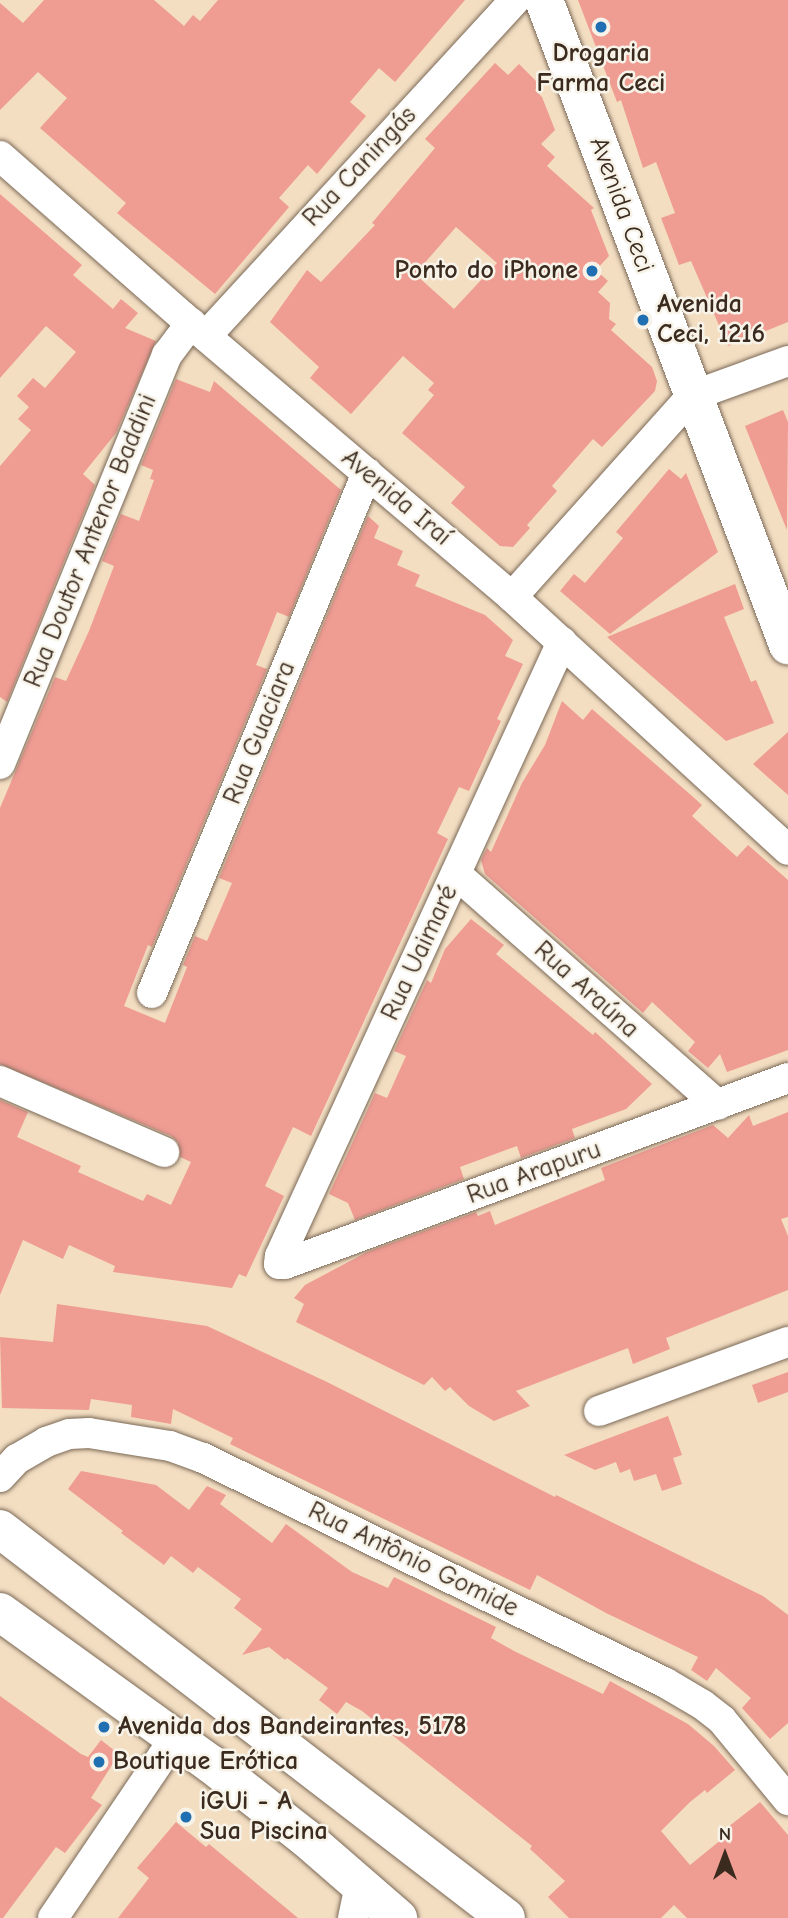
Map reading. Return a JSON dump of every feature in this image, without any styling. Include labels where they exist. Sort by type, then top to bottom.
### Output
[{"type":"main road","name":"Avenida Ceci","points":[[544,0],[788,645]]},
{"type":"main road","points":[[0,1529],[506,1918]]},
{"type":"main road","points":[[0,1612],[307,1839],[356,1902],[398,1918]]},
{"type":"street","name":"Rua Caningás","points":[[198,330],[516,0]]},
{"type":"street","name":"Avenida Iraí","points":[[0,156],[198,330],[512,597],[787,849]]},
{"type":"street","name":"Rua Doutor Antenor Baddini","points":[[1,760],[167,355],[198,330]]},
{"type":"street","points":[[512,597],[692,396],[788,360]]},
{"type":"street","name":"Rua Guaciara","points":[[152,993],[367,473]]},
{"type":"street","name":"Rua Uaimaré","points":[[279,1264],[562,642]]},
{"type":"street","name":"Rua Araúna","points":[[456,874],[718,1105]]},
{"type":"street","name":"Rua Arapuru","points":[[279,1264],[788,1078]]},
{"type":"street","points":[[0,1082],[164,1152]]},
{"type":"street","points":[[599,1411],[788,1342]]},
{"type":"street","name":"Rua Antônio Gomide","points":[[0,1477],[17,1459],[46,1442],[69,1434],[89,1433],[170,1446],[203,1458],[664,1682],[703,1705],[722,1720],[788,1800]]},
{"type":"street","points":[[53,1918],[174,1739]]},
{"type":"building","points":[[44,0],[154,0],[184,26],[193,15],[200,21],[218,0],[465,0],[395,82],[379,68],[350,102],[366,116],[317,174],[308,165],[279,198],[289,207],[215,294],[117,213],[126,203],[40,128],[67,98],[38,72],[0,110],[0,3],[23,23]]},
{"type":"building","points":[[578,0],[788,0],[788,322],[728,346],[691,261],[679,265],[661,218],[675,213],[656,162],[643,168],[621,100],[617,102]]},
{"type":"building","points":[[495,63],[508,75],[519,64],[540,85],[535,90],[542,97],[555,130],[541,144],[555,157],[547,166],[594,208],[591,210],[609,256],[596,270],[608,281],[598,292],[610,303],[609,319],[616,324],[611,330],[652,367],[657,381],[655,391],[602,447],[593,439],[552,486],[557,491],[527,525],[530,528],[513,547],[500,546],[451,503],[465,487],[402,433],[434,395],[428,390],[434,383],[403,356],[351,414],[310,378],[319,367],[270,322],[307,270],[321,282],[375,225],[372,223],[435,148],[425,139]],"holes":[[[456,227],[497,263],[454,309],[415,274]]]},
{"type":"building","points":[[0,194],[82,265],[73,275],[113,309],[121,299],[138,313],[125,328],[156,341],[116,433],[83,474],[95,485],[7,702],[0,697],[0,466],[31,430],[18,419],[29,407],[17,396],[33,378],[45,388],[76,352],[46,326],[0,378]]},
{"type":"building","points":[[176,379],[210,392],[214,381],[341,490],[289,617],[277,612],[256,665],[267,669],[152,947],[148,945],[124,1006],[165,1023],[187,967],[183,965],[195,936],[207,941],[232,883],[219,878],[368,516],[379,526],[374,538],[403,551],[397,565],[420,575],[415,586],[485,615],[513,640],[505,656],[523,664],[497,719],[501,721],[469,791],[459,787],[437,833],[448,839],[311,1136],[293,1127],[265,1186],[284,1196],[246,1277],[239,1274],[232,1288],[113,1272],[115,1266],[69,1245],[63,1259],[23,1240],[0,1295],[0,1100],[28,1112],[17,1137],[81,1166],[78,1172],[143,1201],[147,1194],[171,1205],[191,1162],[180,1157],[178,1142],[171,1136],[0,1064],[0,808],[55,677],[66,681],[89,631],[114,566],[102,561],[121,514],[139,521],[154,480],[150,479],[153,470],[141,465]]},
{"type":"building","points":[[783,410],[788,422],[787,530],[745,426]]},
{"type":"building","points":[[669,469],[681,479],[686,473],[718,552],[610,634],[560,591],[574,574],[585,583],[623,538],[616,532]]},
{"type":"building","points":[[735,584],[744,609],[724,617],[751,682],[756,680],[774,723],[726,741],[607,637]]},
{"type":"building","points":[[562,701],[583,720],[592,709],[692,796],[702,805],[692,816],[737,857],[748,845],[788,880],[788,1050],[727,1072],[720,1054],[708,1068],[688,1051],[695,1042],[652,1002],[643,1013],[485,874],[481,860],[487,848],[491,852],[522,783],[545,745]]},
{"type":"building","points":[[788,732],[788,795],[753,764]]},
{"type":"building","points":[[471,919],[504,945],[496,954],[593,1035],[595,1032],[652,1084],[626,1109],[572,1129],[575,1138],[521,1158],[517,1146],[460,1167],[464,1179],[355,1220],[348,1203],[329,1194],[375,1093],[387,1098],[406,1056],[394,1051],[427,980],[431,983],[445,949]]},
{"type":"building","points":[[788,1112],[788,1217],[781,1219],[788,1236],[788,1290],[666,1338],[670,1349],[633,1364],[628,1348],[516,1391],[530,1406],[494,1421],[469,1406],[450,1387],[445,1391],[432,1377],[424,1385],[296,1322],[304,1304],[294,1298],[305,1285],[367,1252],[476,1212],[478,1216],[490,1211],[495,1225],[605,1180],[601,1168],[637,1154],[713,1125],[728,1138],[749,1115],[753,1126]]},
{"type":"building","points":[[57,1304],[207,1326],[763,1596],[788,1615],[788,1723],[770,1739],[742,1708],[751,1698],[716,1668],[707,1681],[691,1670],[698,1657],[606,1613],[537,1575],[530,1590],[230,1444],[233,1438],[173,1409],[171,1424],[131,1417],[132,1405],[91,1399],[89,1410],[2,1408],[0,1337],[53,1342]]},
{"type":"building","points":[[788,1372],[788,1392],[758,1403],[752,1385]]},
{"type":"building","points":[[668,1416],[682,1455],[673,1458],[682,1484],[662,1491],[656,1474],[634,1481],[630,1469],[620,1473],[616,1462],[595,1470],[564,1455]]},
{"type":"building","points":[[81,1471],[156,1485],[189,1510],[207,1486],[226,1495],[220,1504],[272,1543],[286,1524],[352,1572],[388,1588],[394,1577],[496,1627],[491,1638],[514,1651],[603,1694],[610,1681],[688,1724],[714,1746],[735,1770],[707,1793],[705,1790],[690,1802],[661,1831],[690,1865],[732,1831],[728,1827],[760,1802],[788,1835],[788,1918],[687,1918],[674,1905],[661,1918],[569,1918],[548,1897],[565,1881],[530,1849],[532,1846],[362,1711],[346,1702],[337,1714],[319,1700],[328,1688],[287,1658],[285,1660],[269,1647],[242,1655],[262,1629],[234,1608],[241,1599],[198,1567],[193,1573],[171,1556],[164,1565],[121,1533],[123,1531],[68,1489]]},
{"type":"building","points":[[0,1696],[81,1754],[88,1757],[101,1740],[119,1754],[91,1798],[102,1805],[65,1853],[56,1847],[3,1918],[0,1918]]},
{"type":"building","points":[[176,1822],[206,1847],[209,1844],[298,1918],[118,1918],[149,1878],[137,1868]]},
{"type":"place","name":"Drogaria Farma Ceci","points":[[601,27]]},
{"type":"place","name":"Ponto do iPhone","points":[[592,271]]},
{"type":"place","name":"Avenida Ceci, 1216","points":[[643,320]]},
{"type":"place","name":"Avenida dos Bandeirantes, 5178","points":[[104,1727]]},
{"type":"place","name":"Boutique Erótica","points":[[99,1762]]},
{"type":"place","name":"iGUi - A Sua Piscina","points":[[186,1817]]}]
